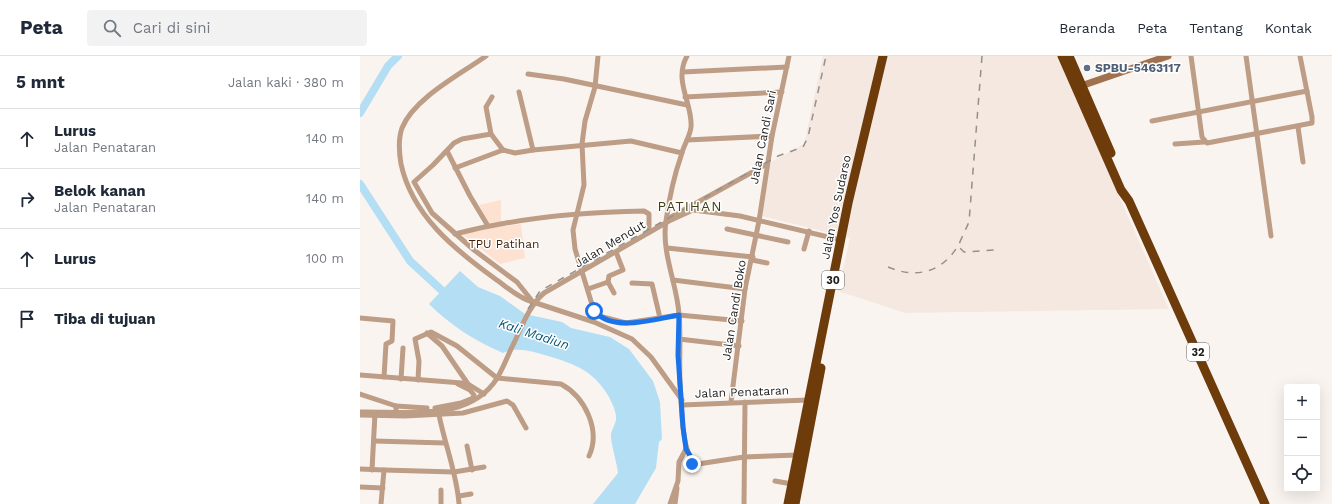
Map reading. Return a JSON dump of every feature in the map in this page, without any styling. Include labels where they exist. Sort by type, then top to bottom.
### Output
[{"type":"highway","name":"Jalan Yos Sudarso","points":[[794,504],[848,203],[883,56]]},
{"type":"highway","name":"Jalan Yos Sudarso","points":[[788,504],[808,400],[823,345],[889,56]]},
{"type":"highway","name":"32","points":[[1062,56],[1079,86]]},
{"type":"highway","name":"32","points":[[1069,56],[1079,86],[1121,190],[1129,201],[1265,504]]},
{"type":"street","points":[[486,56],[430,95],[417,107],[402,128],[400,157],[403,172],[415,201],[429,221],[480,268],[512,293],[533,303],[594,322],[632,339],[648,352],[682,403],[684,452],[679,462],[675,504]]},
{"type":"street","points":[[598,56],[595,87],[585,121],[582,144],[584,181],[573,236],[575,250],[594,311],[599,316],[626,324],[679,315],[742,322]]},
{"type":"street","name":"Jalan Candi Sari","points":[[759,221],[772,136],[790,56]]},
{"type":"street","points":[[1079,86],[1168,56]]},
{"type":"street","points":[[1191,56],[1198,111],[1204,142]]},
{"type":"street","points":[[1246,56],[1271,236]]},
{"type":"street","points":[[1175,144],[1210,143],[1309,125],[1313,122],[1300,56]]},
{"type":"street","name":"Jalan Penataran","points":[[685,58],[683,72],[685,97],[691,127],[682,153],[667,221],[667,248],[679,315],[682,403],[808,400]]},
{"type":"street","points":[[683,72],[787,67]]},
{"type":"street","points":[[528,74],[687,105]]},
{"type":"street","points":[[1152,121],[1253,100],[1307,91]]},
{"type":"street","points":[[519,92],[533,150]]},
{"type":"street","points":[[685,97],[782,92]]},
{"type":"street","points":[[492,97],[486,107],[491,134],[503,150]]},
{"type":"street","points":[[1298,127],[1303,162]]},
{"type":"street","points":[[491,134],[462,139],[454,143],[448,151],[414,181],[425,204],[432,213],[517,282],[533,303]]},
{"type":"street","points":[[687,140],[772,136]]},
{"type":"street","points":[[455,168],[503,150],[515,153],[582,144],[634,141],[682,153]]},
{"type":"street","points":[[448,151],[455,168],[488,226]]},
{"type":"street","name":"Jalan Mendut","points":[[484,394],[497,378],[533,303],[544,293],[767,164]]},
{"type":"street","points":[[693,207],[808,231],[841,240]]},
{"type":"street","points":[[456,234],[488,226],[576,216],[646,211],[649,214],[649,232]]},
{"type":"street","name":"Jalan Candi Boko","points":[[731,402],[745,289],[759,221]]},
{"type":"street","points":[[727,229],[788,242]]},
{"type":"street","points":[[804,249],[808,231]]},
{"type":"street","points":[[667,248],[752,258],[767,263]]},
{"type":"street","points":[[614,293],[608,282],[609,276],[622,270],[616,252]]},
{"type":"street","points":[[673,280],[745,289]]},
{"type":"street","points":[[588,289],[608,282]]},
{"type":"street","points":[[632,283],[652,284],[660,318]]},
{"type":"street","points":[[360,318],[393,321],[392,341],[386,344],[384,377]]},
{"type":"street","points":[[418,380],[419,362],[415,339],[431,332],[458,346],[497,378],[553,382],[568,388],[582,403],[592,425],[594,441],[589,456]]},
{"type":"street","points":[[360,394],[396,409],[440,411],[452,409],[474,401],[484,394],[468,384],[442,346],[427,333]]},
{"type":"street","points":[[679,339],[739,346]]},
{"type":"street","points":[[401,379],[403,348]]},
{"type":"street","points":[[360,374],[468,384]]},
{"type":"street","points":[[360,412],[374,414],[396,409],[439,408],[462,403],[474,397],[470,390],[453,382]]},
{"type":"street","points":[[360,415],[439,415],[473,411],[507,401],[513,405],[526,428]]},
{"type":"street","points":[[744,504],[745,402]]},
{"type":"street","points":[[372,470],[374,414]]},
{"type":"street","points":[[439,415],[445,443],[454,472],[459,496],[459,504]]},
{"type":"street","points":[[374,441],[445,443]]},
{"type":"street","points":[[467,446],[472,470]]},
{"type":"street","points":[[684,452],[698,464],[744,457],[798,455]]},
{"type":"street","points":[[690,470],[691,465],[694,462]]},
{"type":"street","points":[[360,470],[454,472],[484,467]]},
{"type":"street","points":[[381,504],[384,470]]},
{"type":"street","points":[[670,504],[678,481]]},
{"type":"street","points":[[775,481],[792,484]]},
{"type":"street","points":[[360,487],[383,488]]},
{"type":"street","points":[[441,490],[441,504]]},
{"type":"street","points":[[459,496],[471,494]]},
{"type":"shaded area","points":[[823,56],[1057,56],[1169,309],[905,313],[838,291],[850,238],[762,216],[771,162],[804,144]]},
{"type":"green space","name":"TPU Patihan","points":[[501,200],[501,222],[489,223],[479,205]]},
{"type":"green space","name":"TPU Patihan","points":[[521,224],[525,258],[500,264],[461,233],[481,228]]},
{"type":"water","points":[[460,271],[478,287],[500,296],[525,314],[562,322],[571,328],[610,337],[629,349],[653,381],[660,402],[662,439],[659,442],[656,468],[635,504],[593,504],[618,473],[611,437],[611,432],[616,420],[616,414],[609,397],[597,381],[583,370],[558,359],[525,350],[514,350],[503,353],[473,338],[454,326],[429,304]]},
{"type":"waterway","name":"Kali Madiun","points":[[360,113],[388,66],[398,56]]},
{"type":"waterway","name":"Kali Madiun","points":[[360,184],[410,261],[449,297]]},
{"type":"railway","points":[[528,309],[540,291],[778,156],[803,147],[808,137],[826,56]]},
{"type":"railway","points":[[982,56],[969,222],[958,246],[964,252],[995,250]]},
{"type":"railway","points":[[888,267],[910,273],[930,270],[947,260],[960,242]]},
{"type":"place","name":"SPBU-5463117","points":[[1087,68]]},
{"type":"district","name":"PATIHAN","points":[[690,206]]},
{"type":"route","points":[[594,311],[599,316],[626,324],[679,315],[678,355],[683,427],[686,449],[694,462],[692,464]]}]
